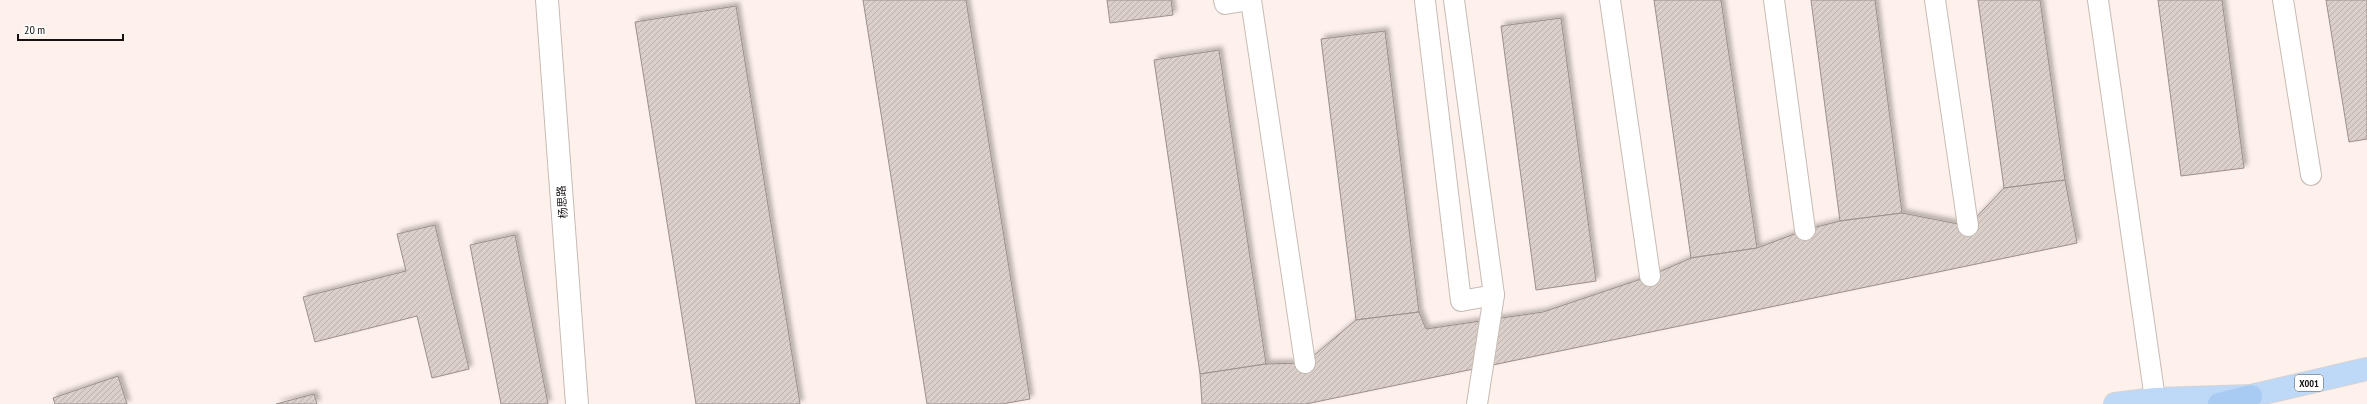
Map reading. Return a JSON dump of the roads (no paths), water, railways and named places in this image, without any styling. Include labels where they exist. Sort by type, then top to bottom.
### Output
[{"type":"highway","name":"X001","points":[[2218,404],[2251,396]]},
{"type":"main road","name":"X001","points":[[2115,404],[2155,399],[2251,396],[2367,369]]},
{"type":"street","name":"杨思路","points":[[547,0],[577,404]]},
{"type":"lane","points":[[1224,0],[1225,4],[1251,0],[1305,363]]},
{"type":"lane","points":[[1428,0],[1461,301],[1494,295]]},
{"type":"lane","points":[[1454,0],[1494,295],[1477,404]]},
{"type":"lane","points":[[1610,0],[1650,276]]},
{"type":"lane","points":[[1774,0],[1805,230]]},
{"type":"lane","points":[[1935,0],[1968,226]]},
{"type":"lane","points":[[2098,0],[2155,399]]},
{"type":"lane","points":[[2283,0],[2311,175]]}]
